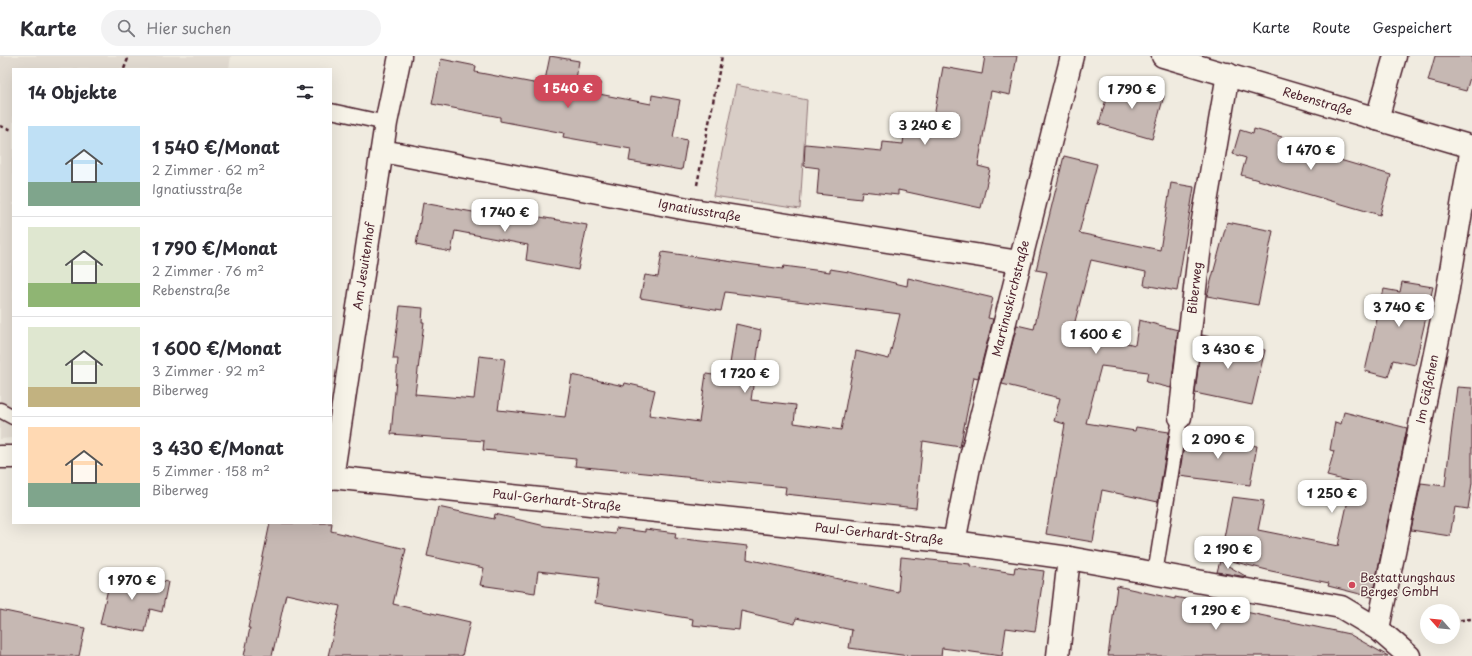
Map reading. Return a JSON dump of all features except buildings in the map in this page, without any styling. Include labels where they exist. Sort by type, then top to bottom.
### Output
[{"type":"street","name":"Am Jesuitenhof","points":[[332,478],[386,123],[400,56]]},
{"type":"street","name":"Martinuskirchstraße","points":[[954,542],[971,457],[1072,56]]},
{"type":"street","name":"Rebenstraße","points":[[1163,56],[1472,147]]},
{"type":"street","points":[[1377,120],[1395,56]]},
{"type":"street","name":"Biberweg","points":[[1180,417],[1203,220],[1228,74]]},
{"type":"street","name":"Im Gäßchen","points":[[1378,629],[1446,300],[1472,147]]},
{"type":"street","name":"Ignatiusstraße","points":[[382,151],[693,210],[1019,262]]},
{"type":"street","points":[[0,457],[12,457]]},
{"type":"street","name":"Paul-Gerhardt-Straße","points":[[332,478],[954,542],[1069,558],[1341,607],[1378,629],[1409,656]]},
{"type":"street","points":[[1058,656],[1069,558]]},
{"type":"lane","points":[[332,111],[386,123]]},
{"type":"lane","points":[[0,410],[12,416]]},
{"type":"lane","name":"Biberweg","points":[[1155,574],[1180,417]]},
{"type":"path","points":[[124,68],[129,56]]},
{"type":"path","points":[[693,210],[722,56]]},
{"type":"path","points":[[0,126],[12,130]]},
{"type":"path","points":[[1460,620],[1472,619]]},
{"type":"shaded area","points":[[0,56],[231,56],[229,68],[12,68],[12,438],[0,439]]},
{"type":"shaded area","points":[[736,85],[807,100],[800,209],[713,196]]},
{"type":"place","name":"Bestattungshaus Berges GmbH","points":[[1352,585]]}]
